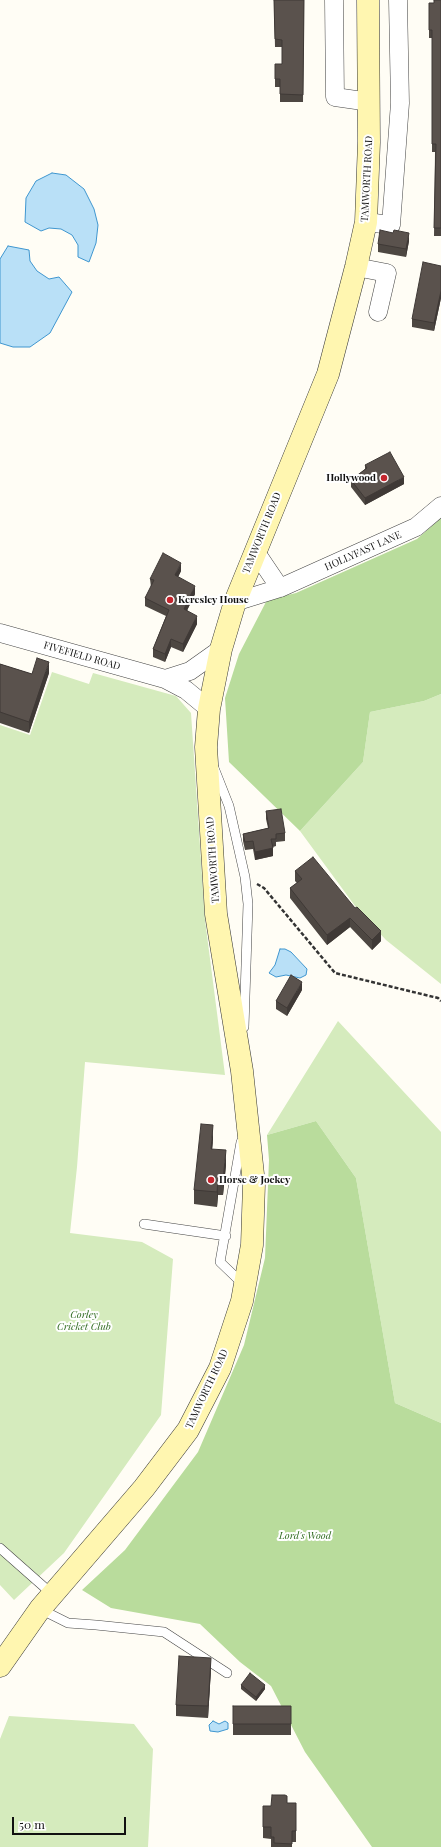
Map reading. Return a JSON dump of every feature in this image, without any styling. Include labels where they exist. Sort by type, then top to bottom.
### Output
[{"type":"main road","name":"TAMWORTH ROAD","points":[[0,1666],[46,1601],[144,1488],[188,1430],[220,1368],[231,1337],[245,1286],[252,1245],[254,1184],[242,1071],[216,914],[206,747],[209,709],[220,650],[235,602],[328,374],[356,267],[366,222],[370,102],[368,0]]},
{"type":"street","points":[[334,0],[334,97],[370,102]]},
{"type":"street","points":[[366,222],[391,226],[400,103],[398,0]]},
{"type":"street","points":[[356,267],[388,266],[378,312]]},
{"type":"street","name":"HOLLYFAST LANE","points":[[235,602],[280,588],[416,527],[441,506]]},
{"type":"street","points":[[255,551],[280,588]]},
{"type":"street","name":"FIVEFIELD ROAD","points":[[0,633],[165,679],[186,690],[209,709]]},
{"type":"street","points":[[165,679],[190,671],[220,650]]},
{"type":"lane","points":[[206,747],[229,806],[244,877],[248,904],[242,1071]]},
{"type":"lane","points":[[245,1286],[220,1262],[226,1236],[247,1110]]},
{"type":"lane","points":[[144,1224],[226,1236]]},
{"type":"lane","points":[[0,1548],[46,1601],[68,1623],[164,1632],[227,1673]]},
{"type":"path","points":[[244,877],[264,888],[335,973],[438,998],[441,1001]]},
{"type":"green space","points":[[441,518],[441,694],[424,701],[370,712],[363,762],[300,831],[229,762],[225,698],[239,654],[267,600],[296,593],[417,539]]},
{"type":"green space","name":"Corley Cricket Club","points":[[52,672],[89,684],[93,673],[176,696],[191,713],[205,920],[225,1075],[85,1062],[77,1167],[70,1233],[142,1242],[173,1259],[161,1415],[64,1553],[14,1600],[0,1585],[0,725],[30,735]]},
{"type":"green space","points":[[441,694],[441,984],[386,940],[358,910],[300,831],[363,762],[370,712],[424,701]]},
{"type":"green space","points":[[338,1021],[441,1132],[441,1423],[395,1403],[356,1178],[316,1121],[267,1135]]},
{"type":"green space","name":"Lord's Wood","points":[[316,1121],[356,1178],[395,1403],[441,1423],[441,1847],[372,1847],[305,1752],[271,1686],[240,1662],[200,1624],[111,1608],[82,1590],[125,1550],[198,1452],[244,1345],[265,1258],[269,1160],[267,1135]]},
{"type":"green space","points":[[9,1716],[134,1724],[153,1749],[148,1847],[0,1847],[0,1739]]},
{"type":"water","points":[[52,173],[66,175],[84,189],[94,209],[98,225],[96,243],[89,262],[78,257],[78,245],[72,235],[61,229],[49,228],[41,231],[25,222],[26,198],[36,181]]},
{"type":"water","points":[[8,246],[29,250],[30,261],[37,271],[49,279],[59,277],[72,292],[50,333],[30,347],[13,347],[0,343],[0,259]]},
{"type":"water","points":[[280,949],[285,949],[291,952],[307,969],[306,975],[300,978],[286,975],[276,977],[269,973],[275,965]]},
{"type":"water","points":[[213,1721],[219,1724],[225,1721],[228,1723],[228,1729],[218,1732],[210,1731],[209,1725]]},
{"type":"building","points":[[274,0],[304,0],[303,95],[280,94],[280,79],[275,79],[275,64],[282,64],[282,40],[275,39]]},
{"type":"building","points":[[434,0],[441,0],[441,228],[434,228],[436,144],[432,144],[432,30],[429,30],[429,3],[434,3]]},
{"type":"building","points":[[380,230],[393,233],[394,230],[409,233],[406,249],[378,244]]},
{"type":"building","points":[[423,262],[441,266],[441,291],[434,323],[412,319]]},
{"type":"building","points":[[390,452],[404,477],[365,498],[351,480],[367,468],[365,465]]},
{"type":"building","points":[[163,553],[181,563],[175,575],[195,586],[184,609],[197,616],[183,644],[171,639],[165,654],[153,649],[169,610],[145,598],[154,580],[150,579]]},
{"type":"building","points":[[37,658],[49,662],[29,722],[0,712],[0,664],[32,674]]},
{"type":"building","points":[[281,809],[285,833],[276,834],[276,839],[271,839],[273,848],[255,852],[253,841],[245,842],[243,834],[269,828],[266,811]]},
{"type":"building","points":[[313,857],[355,908],[357,907],[381,931],[372,940],[350,918],[327,935],[290,888],[302,879],[295,871]]},
{"type":"building","points":[[291,975],[302,982],[287,1008],[276,1001]]},
{"type":"building","name":"Horse & Jockey","points":[[201,1124],[213,1125],[211,1149],[226,1150],[223,1181],[218,1180],[217,1192],[194,1190]]},
{"type":"building","points":[[179,1656],[211,1658],[208,1706],[176,1705]]},
{"type":"building","points":[[250,1673],[265,1685],[256,1697],[241,1685]]},
{"type":"building","points":[[233,1706],[291,1706],[291,1724],[233,1724]]},
{"type":"building","points":[[272,1795],[285,1795],[287,1796],[287,1803],[296,1803],[296,1831],[292,1831],[292,1844],[274,1843],[274,1837],[271,1837],[271,1827],[263,1827],[263,1806],[271,1806]]},
{"type":"place","name":"Hollywood","points":[[384,478]]},
{"type":"place","name":"Keresley House","points":[[170,600]]},
{"type":"place","name":"Horse & Jockey","points":[[211,1180]]}]
